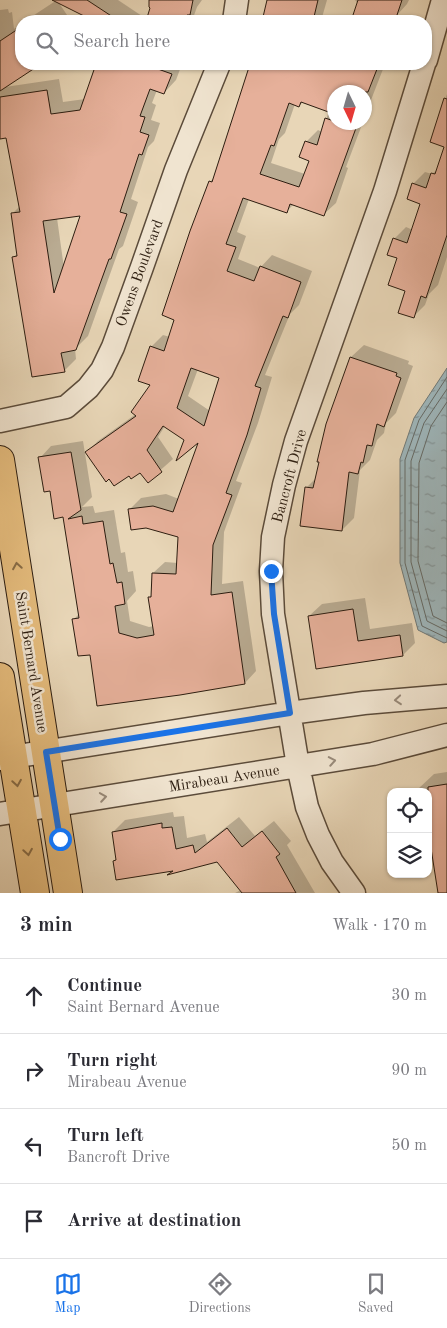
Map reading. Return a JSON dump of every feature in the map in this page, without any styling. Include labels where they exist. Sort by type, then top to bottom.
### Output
[{"type":"main road","name":"Saint Bernard Avenue","points":[[0,460],[68,893]]},
{"type":"main road","points":[[0,677],[11,812],[35,893]]},
{"type":"street","points":[[235,15],[237,0]]},
{"type":"street","points":[[432,39],[443,0]]},
{"type":"street","name":"Owens Boulevard","points":[[0,421],[66,407],[88,388],[102,370],[113,347],[136,285],[176,170],[217,70]]},
{"type":"street","name":"Bancroft Drive","points":[[354,893],[332,862],[318,835],[307,807],[298,766],[274,614],[271,571],[273,537],[296,441],[385,191],[422,70]]},
{"type":"street","points":[[6,758],[290,713],[364,703],[447,696]]},
{"type":"street","name":"Mirabeau Avenue","points":[[11,812],[373,754],[447,735]]},
{"type":"water","points":[[447,368],[447,642],[444,643],[418,630],[400,563],[400,459],[414,418]]},
{"type":"building","points":[[52,0],[87,0],[110,15],[82,15]]},
{"type":"building","points":[[149,0],[193,0],[190,15],[148,15]]},
{"type":"building","points":[[267,0],[318,0],[314,15],[263,15]]},
{"type":"building","points":[[358,0],[402,0],[397,15],[353,15]]},
{"type":"building","points":[[15,31],[15,70],[32,70],[0,91],[0,41]]},
{"type":"building","points":[[94,70],[161,70],[172,74],[164,94],[150,89],[140,116],[145,117],[140,132],[149,135],[142,155],[139,154],[120,212],[127,214],[76,350],[61,353],[65,372],[32,377],[12,257],[17,256],[11,213],[20,212],[6,138],[0,139],[0,97],[47,90],[51,114],[80,110]],"holes":[[[80,216],[54,293],[43,221]]]},
{"type":"building","points":[[248,70],[377,70],[371,85],[327,85],[327,111],[301,102],[299,107],[289,103],[274,146],[271,145],[260,174],[299,187],[309,161],[299,157],[305,141],[317,145],[325,118],[327,119],[327,130],[355,130],[324,216],[290,204],[287,213],[243,198],[226,244],[236,247],[227,271],[254,281],[260,266],[301,282],[288,318],[283,316],[255,386],[261,388],[247,435],[226,493],[232,495],[213,545],[211,595],[232,592],[245,684],[97,706],[90,655],[78,656],[72,619],[79,618],[63,517],[54,519],[50,491],[44,492],[38,457],[71,452],[81,510],[68,519],[82,516],[83,524],[103,521],[110,564],[113,563],[117,583],[122,582],[125,604],[115,606],[119,633],[137,638],[154,635],[148,597],[151,597],[152,573],[176,574],[178,537],[146,528],[131,530],[128,509],[153,506],[173,512],[198,443],[176,461],[184,440],[163,426],[147,450],[162,472],[148,483],[140,473],[131,479],[129,476],[114,486],[109,479],[106,482],[85,452],[136,416],[131,412],[150,385],[138,381],[150,346],[164,351],[174,320],[162,315],[209,181],[212,182]],"holes":[[[191,368],[219,378],[204,426],[177,408]]]},
{"type":"building","points":[[444,98],[447,99],[447,235],[426,298],[421,296],[414,318],[398,313],[405,291],[388,285],[397,258],[387,255],[393,238],[407,243],[420,204],[407,199],[412,183],[426,188],[431,173],[435,174],[444,147],[430,142]]},
{"type":"building","points":[[350,357],[397,373],[396,376],[401,378],[384,427],[377,424],[372,446],[367,445],[363,463],[361,462],[358,474],[349,472],[342,531],[300,526],[305,487],[313,488],[326,424]]},
{"type":"building","points":[[353,609],[358,641],[400,635],[403,656],[316,669],[308,616]]},
{"type":"building","points":[[447,784],[447,893],[438,893],[432,855],[432,788],[428,787]]},
{"type":"building","points":[[162,823],[162,828],[172,827],[176,849],[193,845],[195,853],[227,828],[242,847],[262,831],[280,854],[276,857],[296,893],[242,893],[217,862],[167,875],[173,871],[116,880],[113,861],[116,860],[112,832]]},
{"type":"route","points":[[60,839],[46,752],[290,713],[274,614],[271,571]]}]
